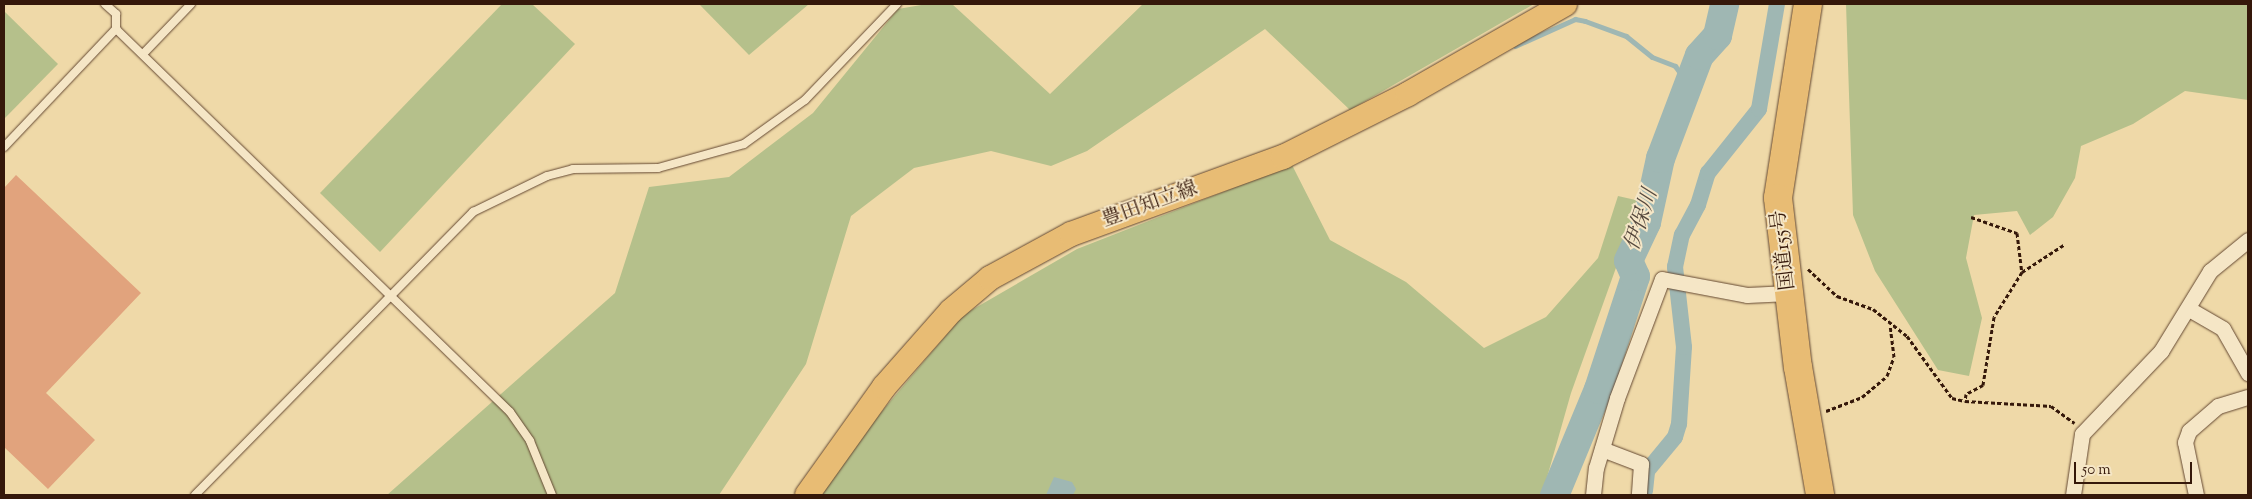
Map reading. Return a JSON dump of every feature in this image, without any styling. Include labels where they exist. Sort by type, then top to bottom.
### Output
[{"type":"highway","name":"国道155号","points":[[1808,4],[1778,198],[1806,416],[1820,495]]},
{"type":"main road","name":"豊田知立線","points":[[807,495],[884,387],[951,311],[990,278],[1071,234],[1283,156],[1408,94],[1565,4]]},
{"type":"street","points":[[2072,495],[2085,430],[2161,351],[2189,309],[2210,271],[2248,240]]},
{"type":"street","points":[[1593,495],[1602,449],[1662,279],[1747,295],[1789,293]]},
{"type":"street","points":[[2189,309],[2223,329],[2248,373]]},
{"type":"street","points":[[2196,495],[2185,442],[2189,431],[2218,406],[2248,397]]},
{"type":"street","points":[[1602,449],[1641,464],[1638,495]]},
{"type":"lane","points":[[4,147],[116,29],[116,14],[105,4]]},
{"type":"lane","points":[[144,53],[191,4]]},
{"type":"lane","points":[[194,495],[388,294],[473,212],[524,183],[573,170],[658,168],[744,144],[805,100],[897,4]]},
{"type":"lane","points":[[116,29],[144,53],[510,412],[530,441],[552,495]]},
{"type":"path","points":[[1971,217],[2016,233],[2022,272]]},
{"type":"path","points":[[1965,401],[1966,394],[1983,385],[1994,317],[2022,272],[2065,244]]},
{"type":"path","points":[[1786,266],[1807,268],[1837,296],[1873,309],[1890,326],[1917,346],[1952,398],[1965,401],[2051,406],[2085,430]]},
{"type":"path","points":[[1806,416],[1850,403],[1888,376],[1894,357],[1890,326]]},
{"type":"green space","points":[[502,4],[532,4],[575,44],[380,252],[320,193]]},
{"type":"green space","points":[[699,4],[809,4],[749,55]]},
{"type":"green space","points":[[927,4],[952,4],[1050,94],[1143,4],[1534,4],[1350,110],[1265,29],[1087,151],[1051,166],[991,151],[914,168],[851,216],[806,364],[719,495],[387,495],[615,293],[649,187],[729,177],[813,113],[898,9]]},
{"type":"green space","points":[[1846,4],[2248,4],[2248,100],[2185,91],[2133,124],[2081,146],[2075,178],[2053,217],[2030,235],[2017,211],[1974,215],[1966,258],[1982,318],[1969,376],[1938,370],[1875,271],[1853,215]]},
{"type":"green space","points":[[4,11],[58,64],[4,119]]},
{"type":"green space","points":[[1292,165],[1330,240],[1406,282],[1484,348],[1546,317],[1598,258],[1618,196],[1640,201],[1571,393],[1542,495],[818,495],[867,429],[963,315],[1077,249]]},
{"type":"water","points":[[1054,477],[1072,482],[1076,489],[1073,495],[1046,495]]},
{"type":"building","points":[[16,175],[141,293],[46,393],[95,440],[48,489],[4,447],[4,188]]},
{"type":"waterway","name":"伊保川","points":[[1554,495],[1598,389],[1635,276],[1628,260],[1646,222],[1660,158],[1699,55],[1717,35],[1724,4]]},
{"type":"waterway","points":[[1645,491],[1647,471],[1675,437],[1679,424],[1684,347],[1675,267],[1682,235],[1698,205],[1708,173],[1759,109],[1777,4]]},
{"type":"waterway","points":[[1515,46],[1575,19],[1585,21],[1626,36],[1652,57],[1675,66],[1688,84]]}]
